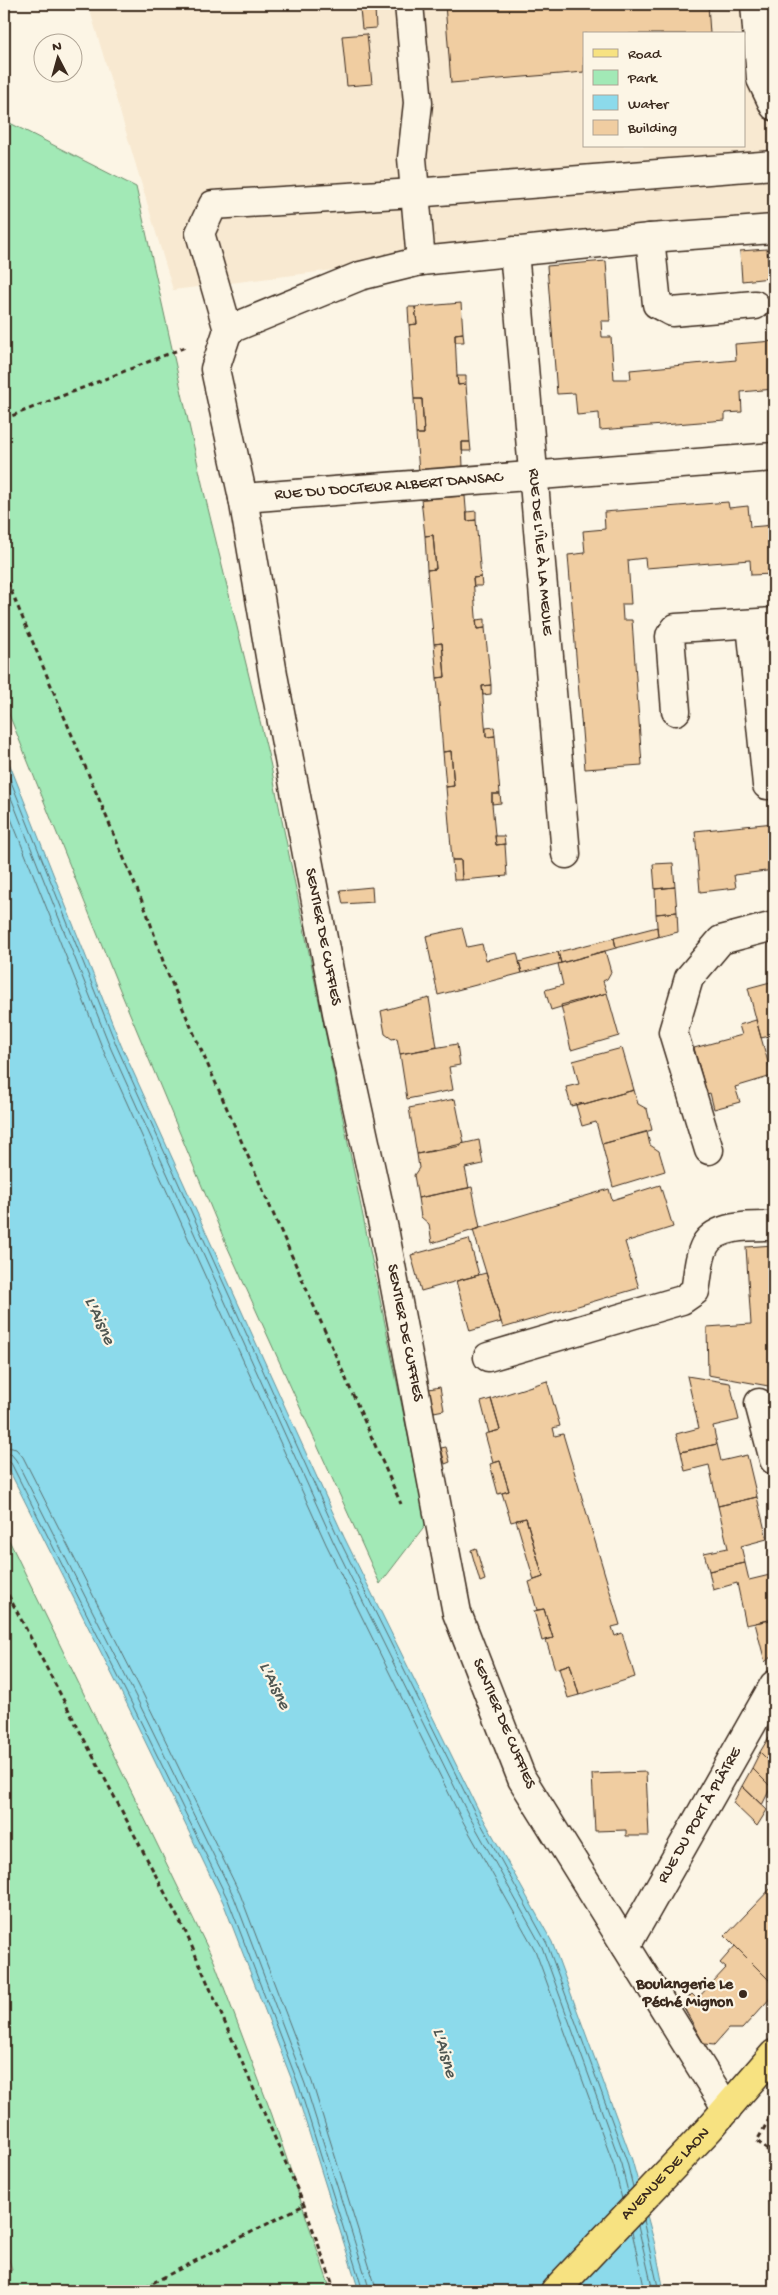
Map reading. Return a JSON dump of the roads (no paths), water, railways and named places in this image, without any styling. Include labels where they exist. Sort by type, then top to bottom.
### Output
[{"type":"main road","name":"AVENUE DE LAON","points":[[555,2291],[709,2129],[774,2054]]},
{"type":"street","points":[[409,4],[418,103],[412,158],[420,262]]},
{"type":"street","points":[[755,4],[761,79],[774,106]]},
{"type":"street","points":[[774,165],[414,193],[213,206],[200,233],[228,330],[360,276],[420,262],[650,238],[774,229]]},
{"type":"street","points":[[650,238],[656,304],[672,312],[756,305]]},
{"type":"street","name":"RUE DE L'ÎLE À LA MEULE","points":[[514,251],[566,854]]},
{"type":"street","name":"SENTIER DE CUFFIES","points":[[228,330],[215,369],[243,498],[274,680],[337,1013],[385,1234],[458,1613],[522,1778],[726,2109]]},
{"type":"street","name":"RUE DU DOCTEUR ALBERT DANSAC","points":[[243,498],[774,457]]},
{"type":"street","points":[[676,711],[670,636],[676,628],[762,623],[767,785]]},
{"type":"street","points":[[709,1150],[673,1032],[675,1023],[689,978],[721,940],[774,926]]},
{"type":"street","points":[[488,1358],[682,1300],[695,1291],[705,1246],[714,1234],[745,1227],[774,1226]]},
{"type":"street","points":[[759,1402],[774,1460]]},
{"type":"street","name":"RUE DU PORT À PLÂTRE","points":[[626,1946],[774,1685]]},
{"type":"water","name":"L'Aisne","points":[[4,750],[121,1045],[344,1537],[478,1809],[552,1942],[632,2160],[654,2241],[664,2291],[359,2291],[295,2088],[223,1902],[126,1702],[4,1460]]},
{"type":"place","name":"Boulangerie Le Péché Mignon","points":[[743,1994]]}]
